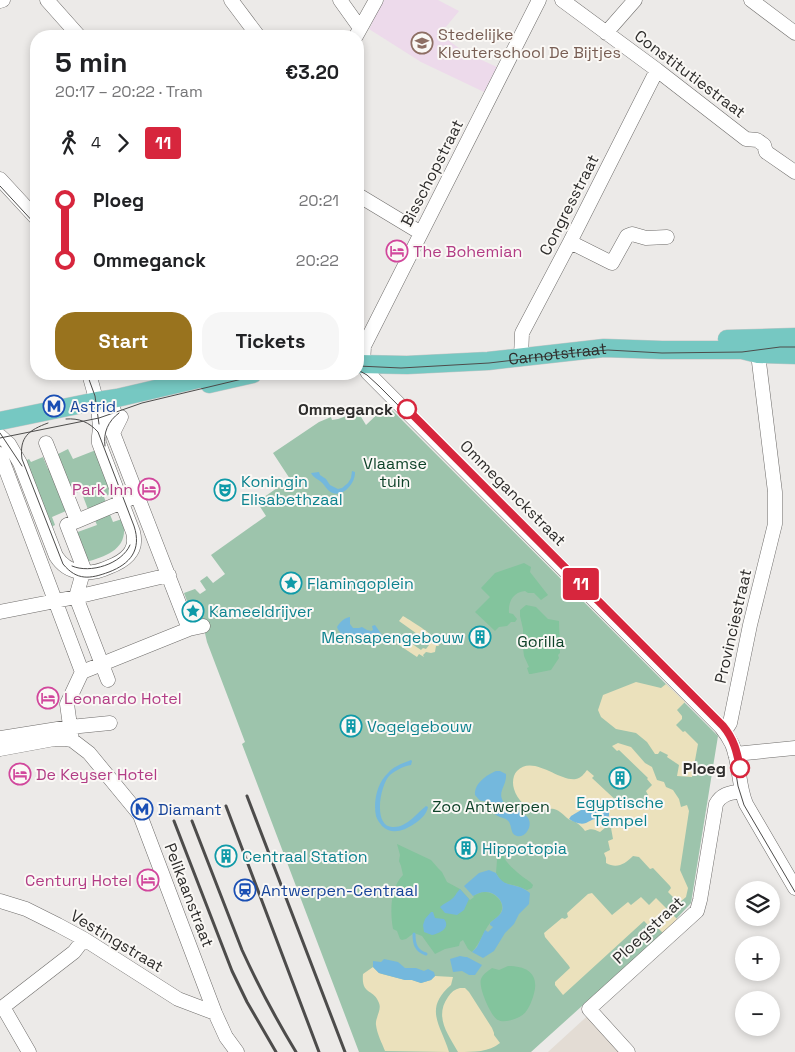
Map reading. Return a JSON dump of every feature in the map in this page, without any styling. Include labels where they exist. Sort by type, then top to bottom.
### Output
[{"type":"main road","name":"Carnotstraat","points":[[757,346],[795,337]]},
{"type":"main road","name":"Carnotstraat","points":[[364,360],[521,352],[602,339],[757,346],[795,355]]},
{"type":"main road","points":[[0,421],[117,398],[194,380]]},
{"type":"main road","points":[[97,401],[117,414],[135,403],[151,398],[228,380]]},
{"type":"street","points":[[47,0],[74,30]]},
{"type":"street","points":[[231,0],[254,30]]},
{"type":"street","points":[[340,0],[357,30]]},
{"type":"street","points":[[359,30],[376,0]]},
{"type":"street","name":"Bisschopstraat","points":[[364,346],[539,0]]},
{"type":"street","name":"Constitutiestraat","points":[[562,0],[746,139],[757,140],[764,145],[766,152],[795,172]]},
{"type":"street","points":[[606,33],[635,0]]},
{"type":"street","points":[[751,0],[795,33]]},
{"type":"street","name":"Congresstraat","points":[[521,352],[522,333],[657,70]]},
{"type":"street","points":[[0,179],[30,212]]},
{"type":"street","points":[[364,199],[421,233]]},
{"type":"street","points":[[570,242],[612,263],[627,236],[632,234],[646,238],[667,237]]},
{"type":"street","name":"Provinciestraat","points":[[725,731],[730,723],[750,625],[775,524],[775,492],[757,346]]},
{"type":"street","name":"Ommeganckstraat","points":[[364,366],[368,373],[725,731]]},
{"type":"street","points":[[3,444],[20,463],[60,562],[76,571],[84,573],[97,572],[127,557],[134,544],[134,535],[99,443],[100,427],[97,401],[91,380]]},
{"type":"street","points":[[100,427],[108,416],[117,414],[113,433],[189,629]]},
{"type":"street","points":[[46,443],[72,523],[84,569],[84,573],[63,603],[80,677],[78,700]]},
{"type":"street","points":[[3,444],[32,540],[63,603],[102,664],[108,680]]},
{"type":"street","points":[[32,540],[48,533],[49,530],[72,523],[138,495]]},
{"type":"street","points":[[0,612],[63,603],[169,576]]},
{"type":"street","points":[[71,733],[66,704],[80,677],[102,664],[189,629],[203,626]]},
{"type":"street","points":[[0,738],[71,733],[110,724]]},
{"type":"street","points":[[725,731],[732,742],[735,754],[734,787],[794,886]]},
{"type":"street","points":[[0,749],[66,738],[71,733]]},
{"type":"street","name":"Pelikaanstraat","points":[[71,733],[140,815],[215,1013],[226,1037],[237,1052]]},
{"type":"street","points":[[735,754],[795,748]]},
{"type":"street","name":"Ploegstraat","points":[[628,1052],[589,1009],[697,911],[716,804],[720,798],[734,787]]},
{"type":"street","name":"Vestingstraat","points":[[0,901],[26,909],[84,939],[178,998],[215,1013]]},
{"type":"street","points":[[29,1052],[3,1007],[74,952],[84,939]]},
{"type":"shaded area","name":"Stedelijke Kleuterschool De Bijtjes","points":[[384,0],[438,0],[459,11],[440,34],[464,52],[497,67],[484,92],[421,62],[369,29]]},
{"type":"shaded area","points":[[595,1009],[635,1052],[548,1052]]},
{"type":"green space","name":"Zoo Antwerpen","points":[[387,405],[718,736],[691,903],[663,933],[531,1052],[359,1052],[242,744],[245,742],[207,642],[200,615],[197,610],[191,612],[184,593],[195,589],[200,594],[206,590],[200,581],[207,576],[213,583],[225,574],[211,555],[266,516],[257,502],[290,479],[273,453],[319,422],[331,417],[332,420],[338,419],[358,412],[366,425]]},
{"type":"green space","points":[[68,449],[73,459],[96,450],[112,493],[104,497],[107,505],[89,512],[81,491],[69,496],[58,454]]},
{"type":"green space","points":[[43,457],[48,469],[52,467],[66,511],[52,517],[55,525],[51,527],[25,461],[29,459],[31,462]]},
{"type":"green space","points":[[109,512],[113,522],[122,519],[124,529],[121,543],[116,549],[103,557],[86,562],[75,533],[97,525],[94,518]]},
{"type":"green space","points":[[524,563],[531,567],[530,572],[548,595],[541,600],[534,593],[525,591],[517,593],[510,601],[509,613],[513,614],[517,619],[515,622],[499,627],[495,631],[475,612],[490,597],[481,588],[495,573]]},
{"type":"green space","name":"Gorilla","points":[[526,605],[536,607],[548,619],[559,621],[560,653],[551,670],[529,674],[527,668],[529,667],[524,656],[523,629],[520,616],[520,610]]},
{"type":"green space","points":[[397,844],[431,860],[442,872],[447,882],[460,889],[470,900],[473,896],[484,892],[491,893],[498,898],[502,904],[500,914],[490,923],[472,952],[463,940],[459,946],[445,949],[435,954],[422,936],[414,933],[402,940],[397,931],[393,929],[391,915],[393,893],[403,875]]},
{"type":"green space","points":[[497,849],[502,853],[510,866],[533,885],[532,888],[527,890],[501,881],[496,873],[497,860],[493,853]]},
{"type":"green space","points":[[508,966],[516,966],[527,970],[534,978],[535,990],[530,1004],[523,1015],[513,1020],[503,1021],[495,1018],[489,1008],[481,988],[481,979],[492,968],[499,970]]},
{"type":"sand","points":[[403,616],[433,637],[439,646],[436,646],[435,652],[426,652],[423,655],[424,657],[419,654],[417,657],[396,643],[398,639],[396,637],[399,635],[421,650],[423,648],[426,649],[429,645],[427,641],[399,621]]},
{"type":"sand","points":[[636,682],[661,688],[666,684],[685,702],[677,710],[682,719],[676,725],[698,744],[692,777],[677,776],[679,765],[667,757],[668,755],[660,751],[658,754],[655,754],[647,742],[636,733],[616,729],[601,717],[598,710],[603,695]]},
{"type":"sand","points":[[618,743],[631,747],[645,763],[652,767],[657,780],[664,782],[666,787],[673,790],[679,799],[681,807],[687,805],[689,811],[680,870],[688,888],[686,897],[679,903],[668,892],[671,888],[670,886],[653,868],[650,869],[639,857],[633,856],[617,866],[606,863],[604,853],[610,850],[608,841],[613,839],[611,828],[606,827],[600,832],[592,829],[585,831],[576,822],[556,810],[540,810],[526,806],[515,793],[513,787],[514,777],[517,771],[523,767],[538,767],[569,779],[579,778],[587,770],[594,776],[592,778],[629,810],[634,803],[639,805],[645,803],[649,797],[646,791],[652,785],[648,778],[619,750],[617,751],[612,746]]},
{"type":"sand","points":[[592,893],[612,915],[628,902],[631,905],[641,897],[649,905],[656,898],[677,919],[663,933],[654,924],[650,927],[644,921],[563,995],[555,985],[555,982],[570,968],[545,937],[544,933],[562,918],[568,917],[567,913],[588,894]]},
{"type":"sand","points":[[373,967],[382,974],[421,983],[431,980],[435,976],[453,977],[451,985],[438,1002],[436,1010],[436,1017],[449,1052],[385,1051],[376,1025],[380,1008],[379,1003],[377,998],[366,989],[363,981],[363,974]]},
{"type":"sand","points":[[460,988],[465,988],[469,992],[492,1028],[494,1035],[500,1043],[496,1046],[481,1051],[458,1052],[444,1025],[442,1012],[449,995]]},
{"type":"water","points":[[352,471],[355,474],[350,485],[345,491],[336,494],[328,490],[311,473],[319,472],[330,485],[338,489],[348,483]]},
{"type":"water","points":[[350,617],[350,624],[353,628],[362,627],[371,631],[373,630],[372,626],[375,625],[382,635],[378,640],[373,641],[343,635],[337,627],[342,620]]},
{"type":"water","points":[[411,760],[411,765],[395,771],[386,780],[381,796],[380,814],[387,826],[394,827],[403,825],[426,806],[428,807],[427,810],[421,819],[402,830],[393,831],[386,829],[376,817],[377,793],[381,782],[390,771]]},
{"type":"water","points":[[496,771],[506,774],[501,794],[503,801],[507,806],[518,809],[520,813],[526,816],[530,823],[529,829],[523,835],[515,835],[509,822],[495,814],[489,802],[480,801],[475,795],[476,787],[481,780]]},
{"type":"water","points":[[593,801],[605,807],[609,811],[609,816],[601,822],[595,819],[584,824],[569,819],[581,810],[585,804]]},
{"type":"water","points":[[489,870],[496,873],[503,882],[525,889],[530,893],[529,904],[519,914],[494,951],[483,958],[472,952],[477,947],[485,930],[488,932],[493,927],[490,923],[501,913],[503,907],[498,897],[492,893],[483,892],[473,896],[464,886],[479,873]]},
{"type":"water","points":[[460,889],[469,899],[464,910],[457,915],[445,913],[440,907],[453,898]]},
{"type":"water","points":[[431,912],[433,912],[435,918],[444,919],[446,922],[445,927],[441,931],[432,935],[424,932],[423,925]]},
{"type":"water","points":[[460,956],[467,957],[482,965],[475,975],[469,975],[462,971],[453,972],[450,959]]},
{"type":"water","points":[[384,959],[398,962],[405,968],[416,968],[424,971],[428,969],[434,972],[435,976],[431,980],[421,983],[379,973],[373,967],[373,961],[381,962]]},
{"type":"waterway","points":[[414,934],[416,947],[426,954]]},
{"type":"tram line","points":[[0,186],[30,218]]},
{"type":"tram line","points":[[364,366],[401,368],[489,363],[608,350],[662,353],[742,352],[795,347]]},
{"type":"tram line","points":[[364,373],[379,386],[719,728],[732,749],[738,786],[744,805],[795,892]]},
{"type":"tram line","points":[[89,380],[95,396],[99,424]]},
{"type":"tram line","points":[[0,438],[99,418],[142,403],[238,380]]},
{"type":"tram line","name":"11","points":[[407,409],[723,726],[735,745],[740,768]]},
{"type":"tram line","points":[[105,446],[107,428],[119,413]]},
{"type":"tram line","points":[[48,423],[35,428],[27,435],[22,445],[22,459],[63,564],[68,570],[79,576],[96,576],[116,569],[128,560],[135,549],[136,535],[98,432],[84,421],[66,419]]},
{"type":"tram line","points":[[0,433],[22,466]]},
{"type":"tram line","points":[[72,566],[88,569],[105,566],[126,552],[130,545]]},
{"type":"railway","points":[[247,796],[345,1052]]},
{"type":"railway","points":[[226,806],[319,1052]]},
{"type":"railway","points":[[174,821],[232,971],[247,1002],[276,1052]]},
{"type":"railway","points":[[192,821],[242,950],[254,976],[296,1052]]},
{"type":"place","name":"Stedelijke Kleuterschool De Bijtjes","points":[[422,43]]},
{"type":"place","name":"The Bohemian","points":[[397,251]]},
{"type":"place","name":"Astrid","points":[[54,406]]},
{"type":"place","name":"Ommeganck","points":[[407,409]]},
{"type":"place","name":"Park Inn","points":[[149,489]]},
{"type":"place","name":"Koningin Elisabethzaal","points":[[225,490]]},
{"type":"place","name":"Flamingoplein","points":[[291,583]]},
{"type":"place","name":"Kameeldrijver","points":[[193,611]]},
{"type":"place","name":"Mensapengebouw","points":[[480,637]]},
{"type":"place","name":"Leonardo Hotel","points":[[48,698]]},
{"type":"place","name":"Vogelgebouw","points":[[351,726]]},
{"type":"place","name":"Ploeg","points":[[740,768]]},
{"type":"place","name":"De Keyser Hotel","points":[[20,774]]},
{"type":"place","name":"Egyptische Tempel","points":[[620,778]]},
{"type":"place","name":"Diamant","points":[[142,809]]},
{"type":"place","name":"Hippotopia","points":[[466,848]]},
{"type":"place","name":"Centraal Station","points":[[226,856]]},
{"type":"place","name":"Century Hotel","points":[[148,880]]},
{"type":"place","name":"Antwerpen-Centraal","points":[[245,890]]},
{"type":"park label","name":"Vlaamse tuin","points":[[395,472]]}]
